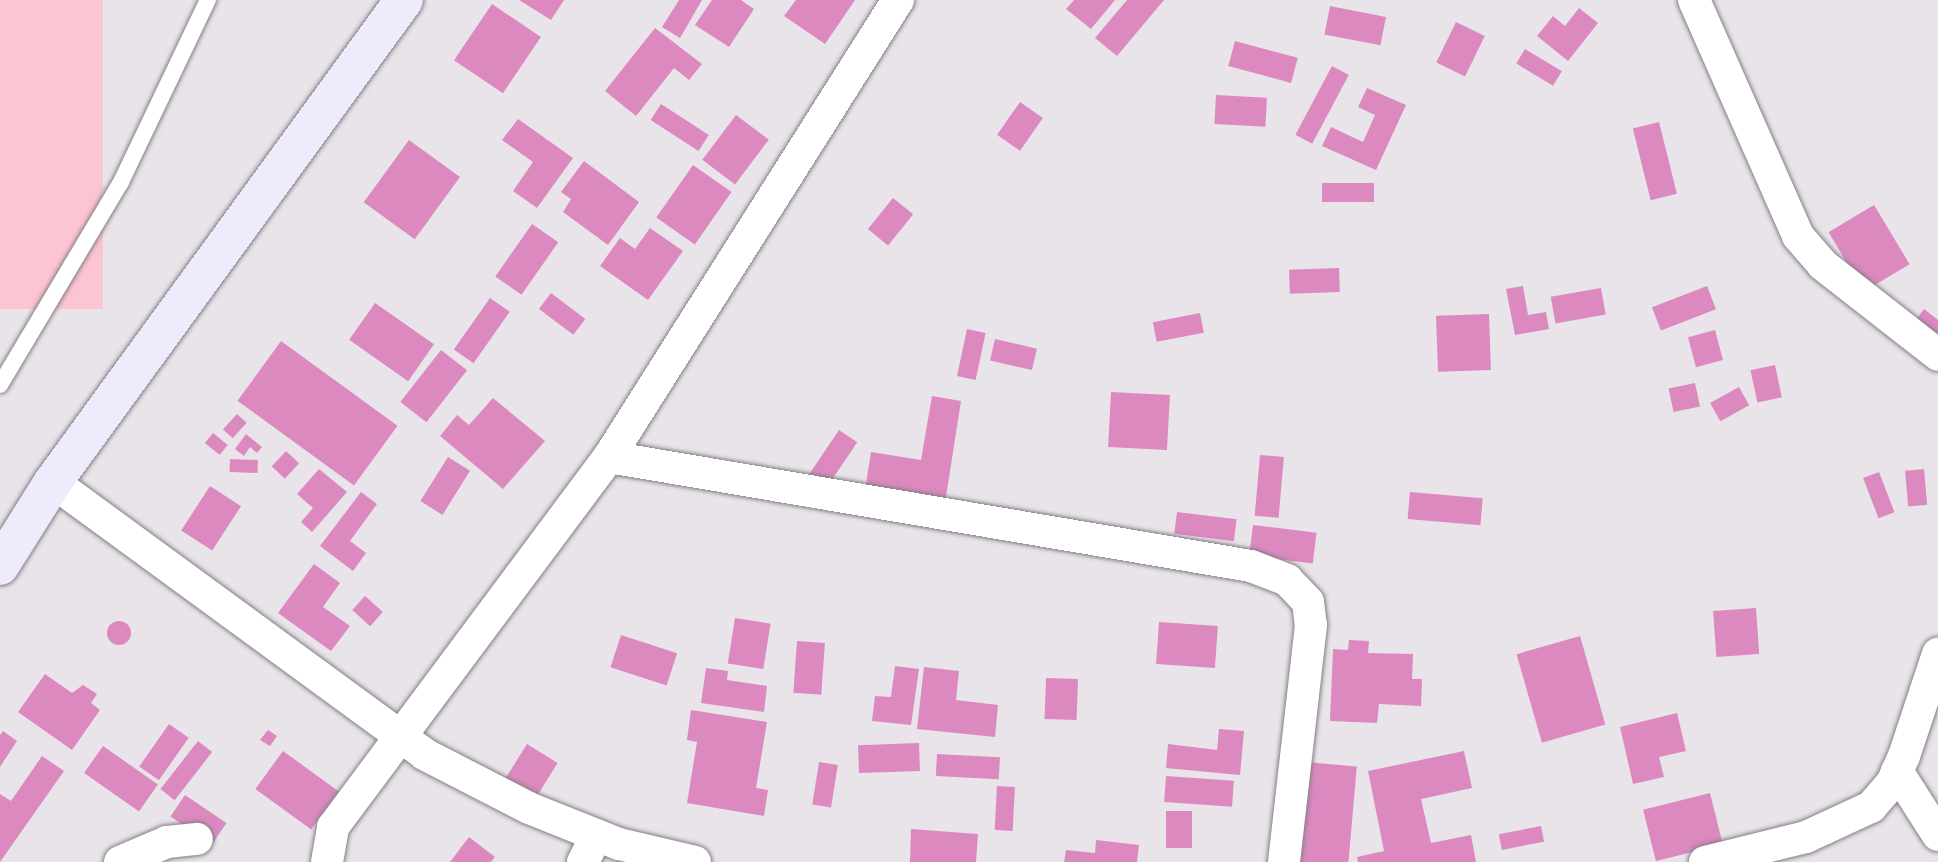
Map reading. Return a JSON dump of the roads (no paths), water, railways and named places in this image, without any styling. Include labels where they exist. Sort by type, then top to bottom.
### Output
[{"type":"main road","points":[[0,566],[53,482],[404,0]]},
{"type":"street","points":[[327,862],[332,827],[401,739],[609,457],[898,0]]},
{"type":"street","points":[[1694,0],[1798,236],[1823,265],[1938,355]]},
{"type":"street","points":[[609,457],[1251,566],[1287,580],[1308,601],[1311,625],[1284,862]]},
{"type":"street","points":[[53,482],[401,739],[590,848],[695,862]]},
{"type":"street","points":[[1705,862],[1848,821],[1871,807],[1897,771],[1938,654]]},
{"type":"street","points":[[1897,771],[1938,835]]},
{"type":"street","points":[[120,862],[167,842],[197,839]]},
{"type":"lane","points":[[0,385],[121,182],[208,0]]}]
